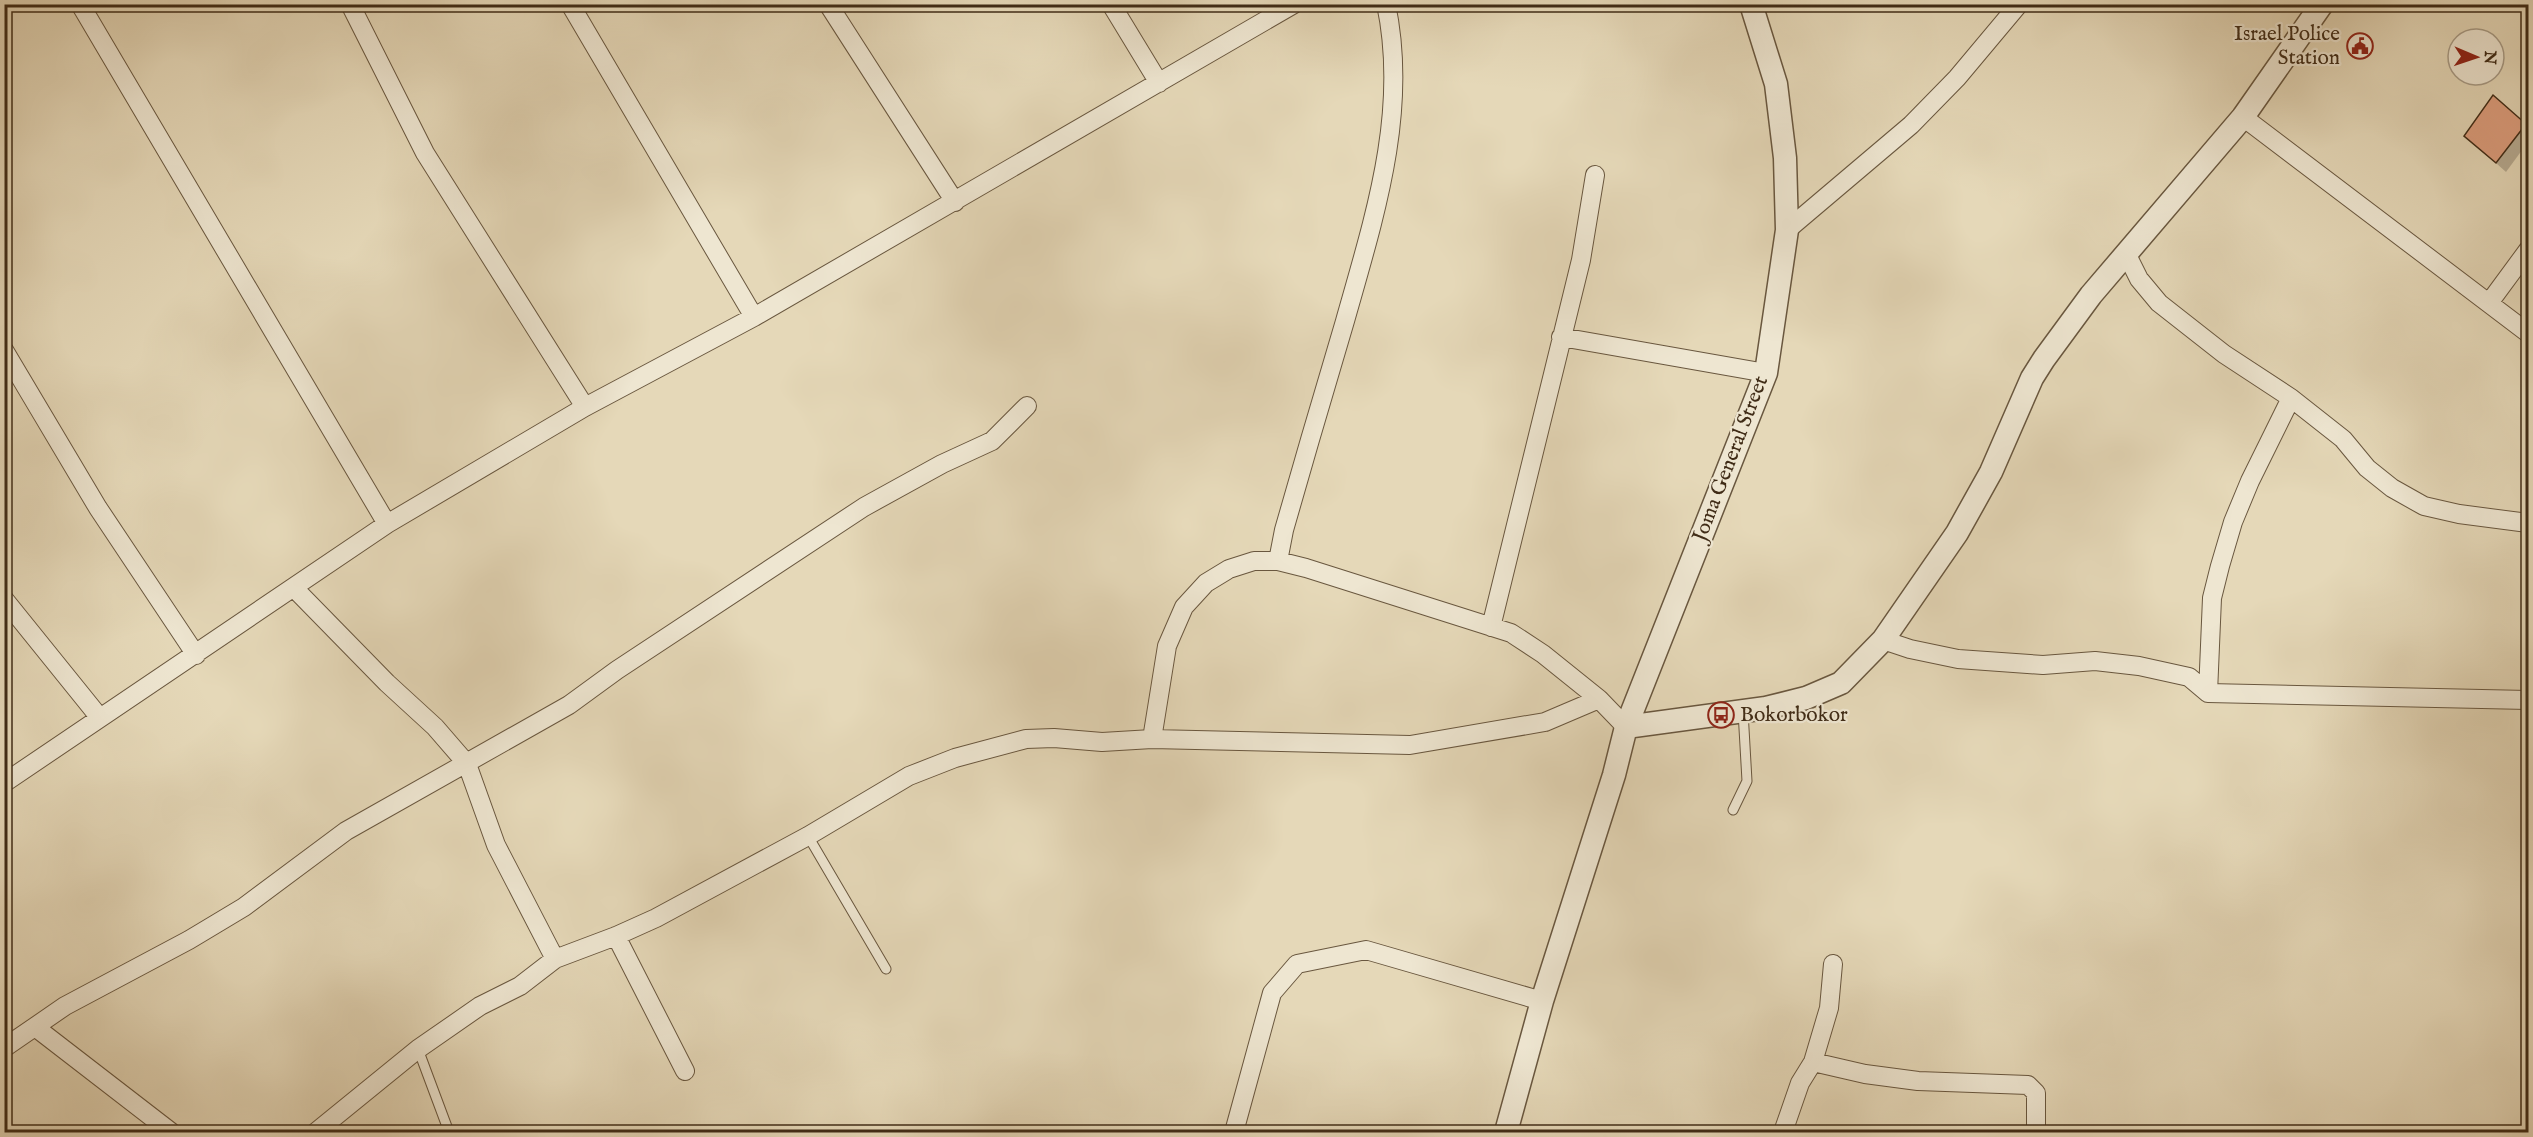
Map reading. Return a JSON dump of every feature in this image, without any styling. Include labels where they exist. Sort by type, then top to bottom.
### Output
[{"type":"street","points":[[80,4],[387,524]]},
{"type":"street","points":[[350,4],[425,153],[585,407]]},
{"type":"street","points":[[570,4],[754,317]]},
{"type":"street","points":[[828,4],[955,202]]},
{"type":"street","points":[[1112,4],[1160,83]]},
{"type":"street","points":[[4,783],[387,524],[585,407],[754,317],[955,202],[1294,4]]},
{"type":"street","points":[[1278,561],[1284,530],[1379,202],[1390,136],[1394,74],[1386,4]]},
{"type":"street","name":"Joma General Street","points":[[1506,1132],[1542,1001],[1626,727],[1766,373],[1786,230],[1785,158],[1776,84],[1751,4]]},
{"type":"street","points":[[1786,230],[1911,125],[1957,78],[2019,4]]},
{"type":"street","points":[[1152,739],[1167,646],[1184,607],[1206,583],[1229,569],[1254,561],[1278,561],[1491,627],[1524,640],[1599,699],[1626,727],[1743,711],[1806,698],[1841,683],[1883,640],[1956,533],[2006,440],[2032,378],[2091,295],[2242,117],[2322,4]]},
{"type":"street","points":[[2242,117],[2529,333]]},
{"type":"street","points":[[1491,627],[1581,260],[1596,175]]},
{"type":"street","points":[[2489,303],[2529,250]]},
{"type":"street","points":[[2127,255],[2139,279],[2159,303],[2224,354],[2291,398],[2343,440],[2367,468],[2384,482],[2424,506],[2459,514],[2529,523]]},
{"type":"street","points":[[1561,337],[1766,373]]},
{"type":"street","points":[[4,350],[98,508],[196,655]]},
{"type":"street","points":[[2208,693],[2212,598],[2220,566],[2250,481],[2291,398]]},
{"type":"street","points":[[4,1048],[65,1006],[189,940],[244,907],[346,831],[568,705],[617,670],[864,507],[942,464],[992,441],[1027,406]]},
{"type":"street","points":[[294,588],[387,683],[435,727],[467,764],[496,845],[555,959]]},
{"type":"street","points":[[4,599],[100,718]]},
{"type":"street","points":[[1883,640],[1910,649],[1958,659],[2043,665],[2095,661],[2139,666],[2189,677],[2208,693],[2529,700]]},
{"type":"street","points":[[316,1132],[418,1049],[480,1006],[520,986],[555,959],[656,918],[808,836],[909,776],[955,758],[1026,739],[1054,738],[1102,742],[1152,739],[1410,745],[1545,722],[1599,699]]},
{"type":"street","points":[[616,936],[685,1071]]},
{"type":"street","points":[[1234,1132],[1272,993],[1297,964],[1366,950],[1542,1001]]},
{"type":"street","points":[[1783,1132],[1800,1083],[1813,1062],[1829,1008],[1833,964]]},
{"type":"street","points":[[35,1027],[171,1132]]},
{"type":"street","points":[[1813,1062],[1865,1074],[1917,1081],[2028,1085],[2036,1093],[2036,1132]]},
{"type":"lane","points":[[1733,810],[1747,781],[1743,711]]},
{"type":"lane","points":[[808,836],[886,969]]},
{"type":"lane","points":[[418,1049],[449,1132]]},
{"type":"building","points":[[2493,95],[2526,124],[2496,163],[2464,136]]},
{"type":"place","name":"Israel Police Station","points":[[2360,46]]},
{"type":"place","name":"Bokorbokor","points":[[1721,715]]}]
